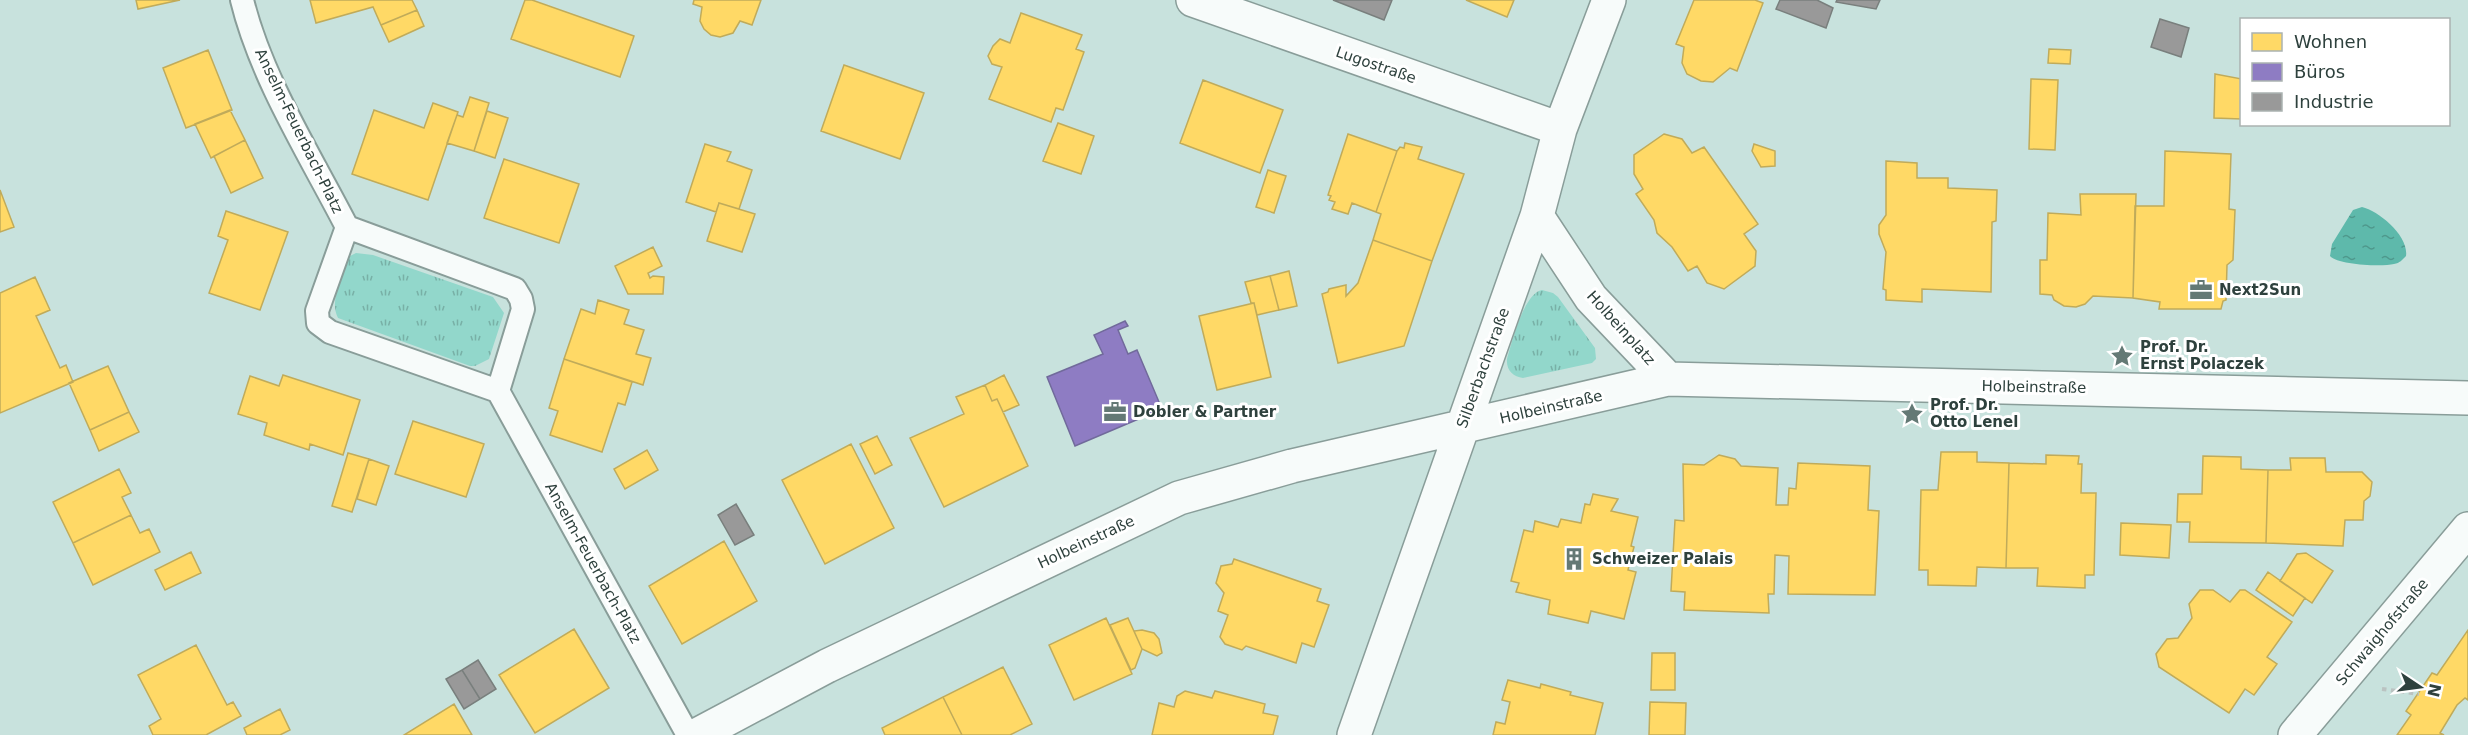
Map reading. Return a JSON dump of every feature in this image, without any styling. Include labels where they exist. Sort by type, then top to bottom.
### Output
[{"type":"street","name":"Lugostraße","points":[[1192,0],[1560,129]]},
{"type":"street","name":"Silberbachstraße","points":[[1354,735],[1537,216],[1560,129],[1609,0]]},
{"type":"street","name":"Holbeinplatz","points":[[1537,216],[1591,298],[1668,379]]},
{"type":"street","name":"Holbeinstraße","points":[[697,735],[820,669],[1179,498],[1292,466],[1668,379],[2468,398]]},
{"type":"street","name":"Schwaighofstraße","points":[[2295,735],[2468,529]]},
{"type":"lane","name":"Anselm-Feuerbach-Platz","points":[[242,0],[248,24],[276,91],[347,227],[514,290],[521,299],[523,309],[498,391]]},
{"type":"lane","name":"Anselm-Feuerbach-Platz","points":[[347,227],[317,311],[318,322],[330,332],[498,391],[688,735]]},
{"type":"green space","points":[[356,253],[373,255],[493,297],[504,313],[489,359],[470,366],[338,318],[335,304],[337,290],[350,256]]},
{"type":"green space","points":[[1542,290],[1558,297],[1595,348],[1596,359],[1592,363],[1523,378],[1509,370],[1507,359],[1524,309],[1536,293]]},
{"type":"water","points":[[2362,207],[2384,219],[2403,240],[2406,256],[2396,264],[2360,264],[2330,256],[2332,244],[2353,210]]},
{"type":"building: Wohnen","points":[[136,0],[180,0],[138,9]]},
{"type":"building: Wohnen","points":[[310,0],[412,0],[417,10],[381,25],[373,7],[316,23]]},
{"type":"building: Wohnen","points":[[525,0],[532,0],[634,36],[620,77],[511,39]]},
{"type":"building: Wohnen","points":[[694,0],[761,0],[752,25],[740,21],[733,33],[720,37],[711,35],[704,29],[700,21],[702,7],[693,4]]},
{"type":"building: Wohnen","points":[[1466,0],[1514,0],[1507,17]]},
{"type":"building: Wohnen","points":[[1694,0],[1755,0],[1763,3],[1737,71],[1730,68],[1713,82],[1701,81],[1687,74],[1682,63],[1684,47],[1676,44]]},
{"type":"building: Wohnen","points":[[417,10],[424,26],[389,42],[381,25]]},
{"type":"building: Wohnen","points":[[1021,13],[1082,35],[1076,49],[1084,52],[1063,110],[1056,108],[1051,122],[989,99],[1002,67],[992,64],[988,56],[1000,39],[1010,43]]},
{"type":"building: Wohnen","points":[[2049,49],[2071,50],[2070,64],[2048,63]]},
{"type":"building: Wohnen","points":[[208,50],[232,110],[186,128],[163,68]]},
{"type":"building: Wohnen","points":[[844,65],[924,93],[900,159],[821,131]]},
{"type":"building: Wohnen","points":[[2215,74],[2240,79],[2240,119],[2214,118]]},
{"type":"building: Wohnen","points":[[2031,79],[2058,80],[2055,150],[2029,149]]},
{"type":"building: Wohnen","points":[[1203,80],[1283,110],[1260,173],[1180,143]]},
{"type":"building: Wohnen","points":[[470,97],[489,103],[474,151],[447,143],[457,115],[463,117]]},
{"type":"building: Wohnen","points":[[433,103],[458,112],[428,200],[352,174],[374,110],[424,128]]},
{"type":"building: Wohnen","points":[[230,110],[245,140],[211,158],[195,124]]},
{"type":"building: Wohnen","points":[[487,111],[508,118],[495,158],[474,151]]},
{"type":"building: Wohnen","points":[[1058,123],[1094,136],[1081,174],[1043,161]]},
{"type":"building: Wohnen","points":[[1348,134],[1397,151],[1376,212],[1352,203],[1348,214],[1332,209],[1335,202],[1329,200],[1331,196],[1328,195]]},
{"type":"building: Wohnen","points":[[1664,134],[1682,139],[1692,153],[1704,147],[1758,224],[1744,234],[1756,251],[1755,266],[1724,289],[1707,283],[1697,266],[1688,271],[1672,247],[1657,233],[1654,220],[1636,194],[1643,189],[1634,174],[1634,155]]},
{"type":"building: Wohnen","points":[[245,140],[263,178],[231,193],[214,156]]},
{"type":"building: Wohnen","points":[[1405,143],[1422,147],[1418,159],[1464,174],[1432,261],[1373,240],[1381,214],[1376,212],[1397,151],[1400,147],[1404,148]]},
{"type":"building: Wohnen","points":[[705,144],[731,152],[727,161],[752,170],[739,209],[719,203],[716,212],[686,202]]},
{"type":"building: Wohnen","points":[[1754,144],[1775,151],[1775,166],[1761,167],[1752,151]]},
{"type":"building: Wohnen","points":[[2165,151],[2231,154],[2229,209],[2235,210],[2233,260],[2227,265],[2226,300],[2223,301],[2221,309],[2159,309],[2160,302],[2133,298],[2135,206],[2164,206]]},
{"type":"building: Wohnen","points":[[504,159],[579,184],[559,243],[484,218]]},
{"type":"building: Wohnen","points":[[1886,161],[1917,163],[1917,178],[1948,178],[1948,188],[1997,190],[1996,221],[1992,222],[1991,292],[1922,289],[1922,302],[1886,300],[1886,290],[1883,289],[1886,252],[1879,234],[1879,225],[1886,215]]},
{"type":"building: Wohnen","points":[[1268,170],[1286,176],[1274,213],[1256,207]]},
{"type":"building: Wohnen","points":[[0,190],[14,227],[0,232]]},
{"type":"building: Wohnen","points":[[2080,194],[2136,194],[2133,298],[2093,296],[2085,304],[2076,307],[2064,306],[2054,300],[2052,295],[2040,294],[2040,260],[2047,260],[2048,213],[2081,215]]},
{"type":"building: Wohnen","points":[[719,203],[755,214],[742,252],[707,241]]},
{"type":"building: Wohnen","points":[[226,211],[288,232],[260,310],[209,293],[228,240],[218,236]]},
{"type":"building: Wohnen","points":[[1373,240],[1432,261],[1404,346],[1338,363],[1322,294],[1328,292],[1329,289],[1346,285],[1346,296],[1358,283]]},
{"type":"building: Wohnen","points":[[653,247],[662,266],[648,273],[650,278],[664,277],[663,294],[628,294],[615,266]]},
{"type":"building: Wohnen","points":[[1289,271],[1297,306],[1279,310],[1270,276]]},
{"type":"building: Wohnen","points":[[1270,276],[1279,310],[1257,315],[1245,282]]},
{"type":"building: Wohnen","points":[[35,277],[50,310],[36,316],[60,368],[66,365],[73,382],[0,413],[0,293]]},
{"type":"building: Wohnen","points":[[598,300],[629,310],[624,324],[644,330],[636,354],[651,358],[643,385],[564,359],[581,309],[595,314]]},
{"type":"building: Wohnen","points":[[1254,303],[1271,377],[1217,390],[1199,316]]},
{"type":"building: Wohnen","points":[[564,359],[632,382],[625,405],[618,403],[602,452],[550,435],[558,411],[549,408]]},
{"type":"building: Wohnen","points":[[108,366],[129,412],[90,430],[69,383]]},
{"type":"building: Wohnen","points":[[283,375],[360,400],[343,455],[310,444],[309,450],[264,435],[267,423],[238,414],[250,376],[279,386]]},
{"type":"building: Wohnen","points":[[1004,375],[1019,405],[1003,412],[997,399],[992,401],[985,385]]},
{"type":"building: Wohnen","points":[[985,385],[992,401],[997,399],[1028,466],[944,507],[910,438],[964,414],[956,397]]},
{"type":"building: Wohnen","points":[[129,412],[139,432],[99,451],[90,430]]},
{"type":"building: Wohnen","points":[[413,421],[484,444],[466,497],[395,474]]},
{"type":"building: Wohnen","points":[[877,436],[892,465],[875,474],[860,444]]},
{"type":"building: Wohnen","points":[[851,444],[894,528],[825,564],[782,480]]},
{"type":"building: Wohnen","points":[[647,450],[658,470],[625,489],[614,469]]},
{"type":"building: Wohnen","points":[[1941,452],[1977,452],[1977,462],[2009,463],[2006,568],[1977,567],[1976,586],[1928,585],[1928,570],[1919,570],[1921,490],[1938,490]]},
{"type":"building: Wohnen","points":[[348,453],[369,459],[352,512],[332,506]]},
{"type":"building: Wohnen","points":[[1719,455],[1735,459],[1741,466],[1778,468],[1776,505],[1788,505],[1789,488],[1796,489],[1798,463],[1870,466],[1868,510],[1879,511],[1875,595],[1788,594],[1789,556],[1775,555],[1774,594],[1768,594],[1769,613],[1684,610],[1685,592],[1671,591],[1675,520],[1684,521],[1683,464],[1704,465]]},
{"type":"building: Wohnen","points":[[2046,455],[2079,456],[2078,464],[2082,464],[2081,493],[2096,493],[2094,575],[2085,575],[2085,588],[2037,586],[2038,568],[2006,568],[2009,463],[2046,464]]},
{"type":"building: Wohnen","points":[[2203,456],[2241,457],[2241,469],[2268,470],[2266,543],[2189,542],[2190,522],[2177,522],[2178,494],[2202,494]]},
{"type":"building: Wohnen","points":[[2290,458],[2325,458],[2326,472],[2362,472],[2372,482],[2370,496],[2364,501],[2363,520],[2345,520],[2343,546],[2266,543],[2268,470],[2291,470]]},
{"type":"building: Wohnen","points":[[369,459],[389,466],[376,505],[357,499]]},
{"type":"building: Wohnen","points":[[119,469],[131,493],[122,497],[131,515],[73,543],[53,502]]},
{"type":"building: Wohnen","name":"Schweizer Palais","points":[[1593,494],[1618,499],[1611,511],[1638,517],[1628,570],[1636,572],[1624,619],[1591,611],[1588,623],[1548,614],[1550,600],[1516,592],[1519,583],[1511,581],[1524,530],[1533,532],[1535,521],[1558,527],[1561,519],[1581,523],[1585,504],[1590,505]]},
{"type":"building: Wohnen","points":[[131,515],[140,533],[149,529],[160,552],[93,585],[73,543]]},
{"type":"building: Wohnen","points":[[2121,523],[2171,525],[2169,558],[2120,555]]},
{"type":"building: Wohnen","points":[[724,541],[757,601],[682,644],[649,586]]},
{"type":"building: Wohnen","points":[[191,552],[201,573],[165,590],[155,570]]},
{"type":"building: Wohnen","points":[[2306,553],[2333,571],[2312,603],[2280,581],[2297,554]]},
{"type":"building: Wohnen","points":[[1234,559],[1321,589],[1317,601],[1329,605],[1314,647],[1302,643],[1296,663],[1246,646],[1242,650],[1225,644],[1220,637],[1228,615],[1218,611],[1224,593],[1216,583],[1221,566],[1232,564]]},
{"type":"building: Wohnen","points":[[2268,572],[2305,598],[2293,616],[2256,590]]},
{"type":"building: Wohnen","points":[[2200,590],[2213,590],[2230,602],[2240,590],[2245,590],[2292,622],[2267,657],[2277,664],[2254,695],[2245,689],[2229,713],[2159,667],[2156,654],[2167,639],[2178,638],[2192,618],[2189,604]]},
{"type":"building: Wohnen","points":[[1106,618],[1132,674],[1074,700],[1049,645]]},
{"type":"building: Wohnen","points":[[1128,618],[1142,649],[1135,668],[1131,670],[1110,625]]},
{"type":"building: Wohnen","points":[[574,629],[609,688],[535,733],[499,675]]},
{"type":"building: Wohnen","points":[[2468,630],[2468,700],[2465,698],[2457,705],[2440,733],[2444,735],[2397,735],[2411,715],[2406,711],[2432,673],[2437,675]]},
{"type":"building: Wohnen","points":[[1134,631],[1154,633],[1159,639],[1162,653],[1157,656],[1142,649]]},
{"type":"building: Wohnen","points":[[196,645],[227,705],[233,702],[241,716],[206,735],[153,735],[149,726],[161,719],[138,675]]},
{"type":"building: Wohnen","points":[[1652,653],[1675,653],[1675,690],[1651,690]]},
{"type":"building: Wohnen","points":[[1003,667],[1032,724],[1010,735],[962,735],[943,697]]},
{"type":"building: Wohnen","points":[[1508,680],[1540,688],[1541,684],[1571,692],[1570,695],[1603,703],[1595,735],[1493,735],[1496,722],[1505,724],[1510,702],[1502,700]]},
{"type":"building: Wohnen","points":[[1185,691],[1212,698],[1215,691],[1265,704],[1263,713],[1278,716],[1273,735],[1152,735],[1159,703],[1174,707],[1177,696]]},
{"type":"building: Wohnen","points":[[943,697],[962,735],[885,735],[882,728]]},
{"type":"building: Wohnen","points":[[1650,702],[1686,703],[1685,735],[1649,735]]},
{"type":"building: Wohnen","points":[[454,704],[472,735],[404,735]]},
{"type":"building: Wohnen","points":[[280,709],[290,730],[280,735],[247,735],[244,728]]},
{"type":"building: Büros","points":[[1125,321],[1128,326],[1118,330],[1128,354],[1137,350],[1162,409],[1075,446],[1047,377],[1103,354],[1094,335]]},
{"type":"building: Industrie","points":[[1333,0],[1392,0],[1384,20]]},
{"type":"building: Industrie","points":[[1780,0],[1817,0],[1833,8],[1826,28],[1776,9]]},
{"type":"building: Industrie","points":[[1837,0],[1880,0],[1876,9],[1836,2]]},
{"type":"building: Industrie","points":[[2160,19],[2189,28],[2181,57],[2151,47]]},
{"type":"building: Industrie","points":[[736,504],[754,535],[735,545],[718,515]]},
{"type":"building: Industrie","points":[[478,660],[496,689],[480,699],[462,670]]},
{"type":"building: Industrie","points":[[462,670],[480,699],[464,709],[446,679]]},
{"type":"place","name":"Next2Sun","points":[[2201,290]]},
{"type":"place","name":"Prof. Dr. Ernst Polaczek","points":[[2122,356]]},
{"type":"place","name":"Dobler & Partner","points":[[1115,412]]},
{"type":"place","name":"Prof. Dr. Otto Lenel","points":[[1912,414]]},
{"type":"place","name":"Schweizer Palais","points":[[1574,559]]}]
